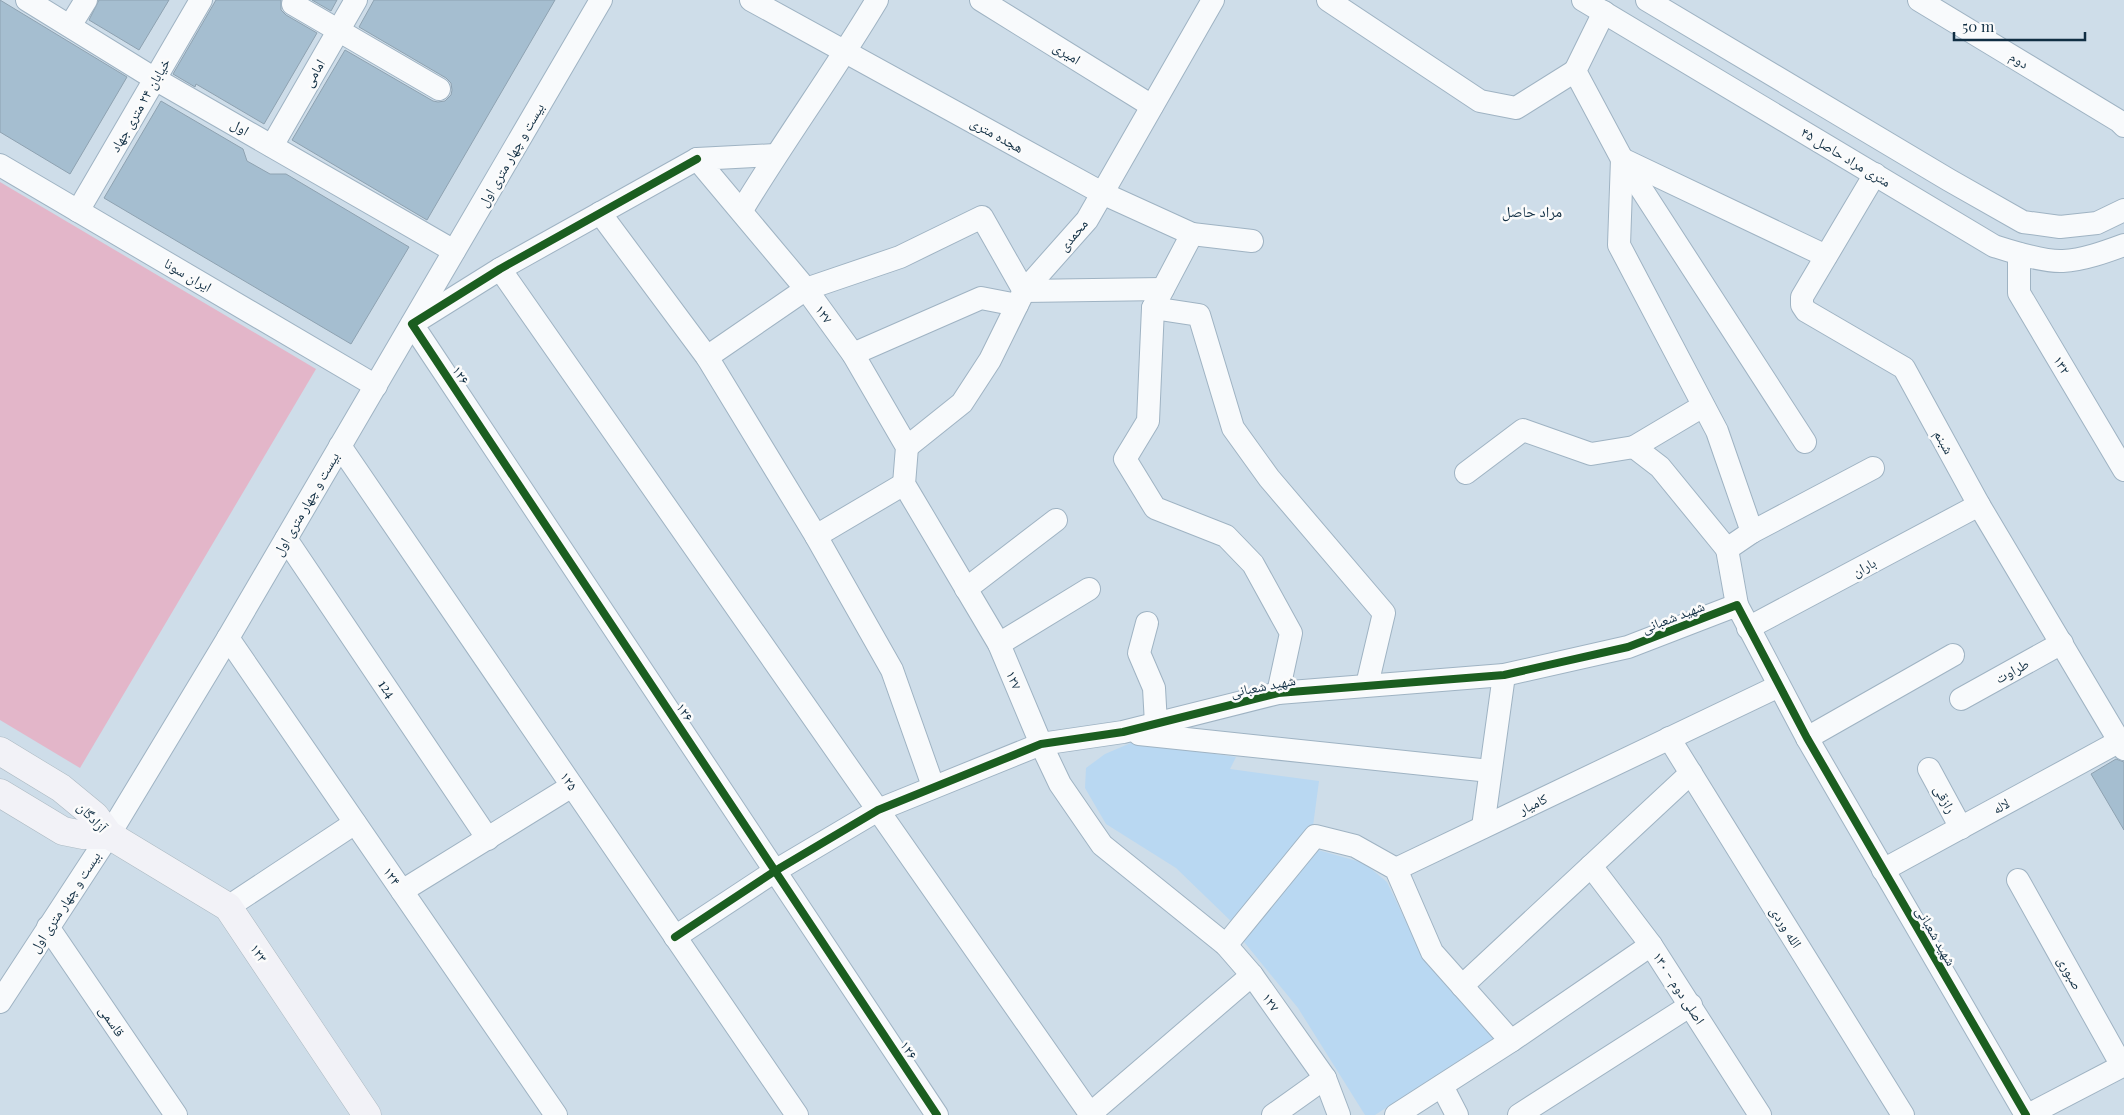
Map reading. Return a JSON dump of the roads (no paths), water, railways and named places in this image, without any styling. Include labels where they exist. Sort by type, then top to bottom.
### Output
[{"type":"main road","name":"آزادگان","points":[[0,751],[60,788],[95,816],[109,835]]},
{"type":"main road","name":"آزادگان","points":[[0,793],[63,831],[83,835],[109,835]]},
{"type":"main road","name":"۱۲۳","points":[[109,835],[228,907],[367,1115]]},
{"type":"street","name":"اول","points":[[27,0],[155,79],[454,252]]},
{"type":"street","points":[[70,26],[86,0]]},
{"type":"street","name":"خیابان ۲۴ متری جهاد","points":[[78,211],[201,0]]},
{"type":"street","name":"امامی","points":[[272,146],[356,0]]},
{"type":"street","name":"بیست و چهار متری اول","points":[[0,1002],[109,835],[228,638],[601,0]]},
{"type":"street","name":"هجده متری","points":[[751,0],[1102,193],[1192,234],[1252,241]]},
{"type":"street","points":[[742,210],[775,155],[845,53],[877,0]]},
{"type":"street","name":"امیری","points":[[982,0],[1152,106]]},
{"type":"street","name":"محمدی","points":[[908,447],[962,403],[990,360],[1020,298],[1087,220],[1213,0]]},
{"type":"street","points":[[1328,0],[1480,101],[1516,108],[1575,71],[1604,12]]},
{"type":"street","name":"۴۵ متری مراد حاصل","points":[[1583,0],[1994,246],[2019,254],[2062,261],[2124,246]]},
{"type":"street","points":[[1647,0],[2023,222],[2060,227],[2097,223],[2124,210]]},
{"type":"street","name":"دوم","points":[[1918,0],[2122,120]]},
{"type":"street","points":[[293,4],[439,89]]},
{"type":"street","points":[[1575,71],[1622,159],[1805,442]]},
{"type":"street","points":[[412,324],[500,269],[698,159],[775,155]]},
{"type":"street","name":"۱۲۷","points":[[698,159],[806,289],[853,354],[908,447]]},
{"type":"street","points":[[1622,159],[1826,256]]},
{"type":"street","points":[[1622,159],[1619,245],[1716,431],[1752,532]]},
{"type":"street","name":"ایران سونا","points":[[0,165],[376,386]]},
{"type":"street","name":"شبنم","points":[[1875,174],[1802,296],[1802,305],[1806,311],[1904,368],[1979,505],[2122,745]]},
{"type":"street","points":[[600,213],[707,357],[816,536],[892,670],[933,786]]},
{"type":"street","points":[[707,357],[806,289],[900,257],[982,217],[1020,298]]},
{"type":"street","points":[[1192,234],[1158,298],[1148,421],[1126,459],[1155,508],[1226,536],[1253,564],[1291,634],[1278,692]]},
{"type":"street","name":"۱۳۲","points":[[2019,254],[2019,293],[2121,460]]},
{"type":"street","points":[[500,269],[1090,1115],[1252,976]]},
{"type":"street","points":[[853,354],[981,298],[1158,298],[1199,316],[1233,428],[1269,478],[1384,613],[1367,685]]},
{"type":"street","name":"۱۲۶","points":[[412,324],[937,1115]]},
{"type":"street","points":[[1466,473],[1523,430],[1591,454],[1634,447],[1703,406]]},
{"type":"street","name":"۱۲۵","points":[[340,446],[797,1115]]},
{"type":"street","points":[[816,536],[904,484],[908,447]]},
{"type":"street","points":[[1634,447],[1660,467],[1727,548],[1737,605]]},
{"type":"street","points":[[1727,548],[1752,532],[1873,468]]},
{"type":"street","name":"۱۲۷","points":[[904,484],[1000,644],[1041,744],[1060,784],[1102,844],[1226,945],[1252,976],[1325,1078],[1339,1115]]},
{"type":"street","name":"باران","points":[[1748,628],[1979,505]]},
{"type":"street","points":[[966,589],[1056,520]]},
{"type":"street","name":"124","points":[[286,539],[488,838]]},
{"type":"street","points":[[1000,644],[1088,589]]},
{"type":"street","name":"شهید شعبانی","points":[[675,937],[775,871],[878,810],[933,786],[1041,744],[1123,732],[1278,692],[1504,675],[1628,647],[1737,605],[1807,738],[2027,1115]]},
{"type":"street","points":[[1147,622],[1139,653],[1154,688],[1156,724]]},
{"type":"street","name":"۱۲۴","points":[[228,638],[556,1115]]},
{"type":"street","name":"طراوت","points":[[1961,699],[2062,644]]},
{"type":"street","points":[[1807,738],[1952,655]]},
{"type":"street","points":[[1483,827],[1504,675]]},
{"type":"street","name":"کامیار","points":[[1396,868],[1779,686]]},
{"type":"street","points":[[1123,732],[1490,771]]},
{"type":"street","name":"الله وردی","points":[[1669,738],[1904,1115]]},
{"type":"street","name":"لاله","points":[[1883,870],[2122,745]]},
{"type":"street","name":"رازقی","points":[[1929,769],[1962,828]]},
{"type":"street","points":[[1462,986],[1691,773]]},
{"type":"street","points":[[402,891],[572,786]]},
{"type":"street","points":[[228,907],[355,823]]},
{"type":"street","points":[[1226,945],[1314,836],[1355,846],[1396,868],[1432,952],[1511,1041]]},
{"type":"street","name":"اصلی دوم - ۱۳۰","points":[[1591,866],[1651,945],[1691,1005],[1753,1113]]},
{"type":"street","name":"صبوری","points":[[2018,880],[2123,1065]]},
{"type":"street","name":"قاسمی","points":[[48,927],[176,1115]]},
{"type":"street","points":[[1396,1115],[1511,1041],[1651,945]]},
{"type":"street","points":[[1519,1115],[1691,1005]]},
{"type":"street","points":[[2027,1115],[2123,1065]]},
{"type":"street","points":[[1273,1115],[1325,1078]]},
{"type":"street","points":[[1442,1086],[1457,1115]]},
{"type":"district","name":"مراد حاصل","points":[[1532,212]]}]
